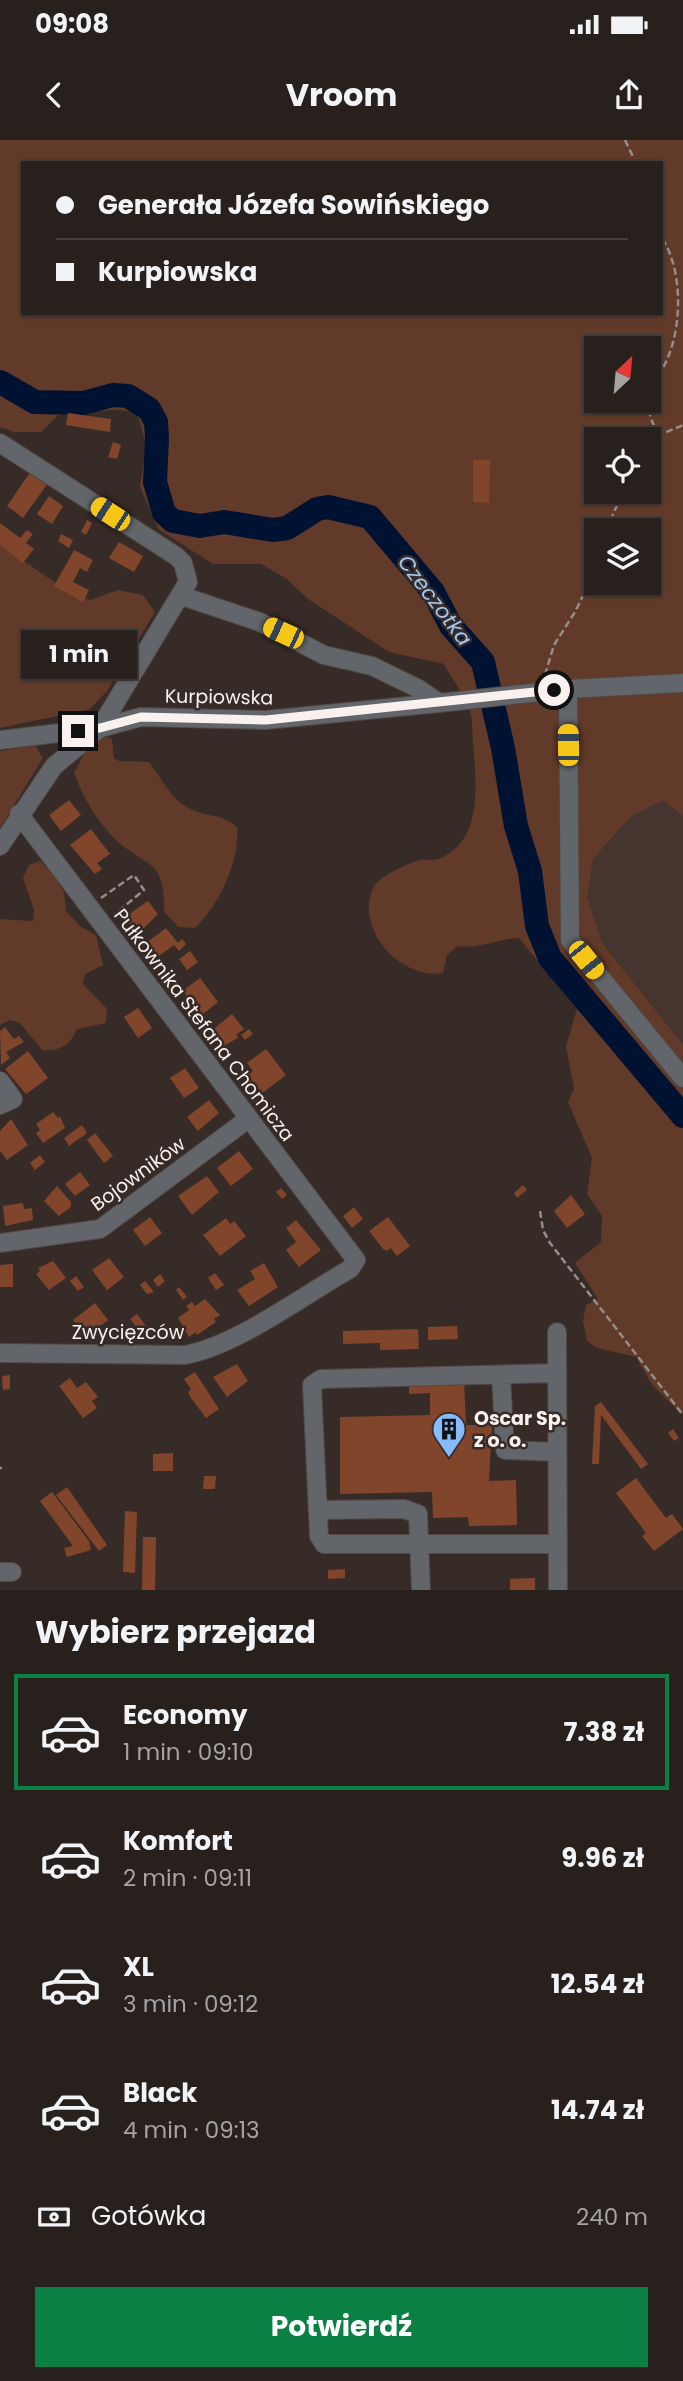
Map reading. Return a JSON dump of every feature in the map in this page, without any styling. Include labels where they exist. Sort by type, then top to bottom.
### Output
[{"type":"street","points":[[0,443],[176,556],[183,563],[188,582],[100,728],[54,766],[19,814],[0,846]]},
{"type":"street","points":[[182,596],[260,622],[315,651],[372,666],[419,689],[439,704]]},
{"type":"street","name":"Kurpiowska","points":[[0,740],[100,728],[141,717],[266,720],[568,689],[683,683]]},
{"type":"street","points":[[568,689],[570,940],[683,1078]]},
{"type":"street","name":"Pułkownika Stefana Chomicza","points":[[19,814],[356,1260]]},
{"type":"street","points":[[0,1081],[13,1099],[0,1105]]},
{"type":"street","name":"Bojowników","points":[[0,1244],[100,1229],[248,1119]]},
{"type":"street","name":"Zwycięzców","points":[[0,1353],[185,1355],[201,1351],[229,1339],[350,1269],[356,1260]]},
{"type":"street","points":[[557,1332],[558,1590]]},
{"type":"street","points":[[557,1373],[314,1382],[319,1536],[324,1544],[558,1544]]},
{"type":"street","points":[[501,1375],[505,1450],[557,1452]]},
{"type":"street","points":[[318,1510],[409,1510],[418,1514],[421,1590]]},
{"type":"path","points":[[625,140],[635,161]]},
{"type":"path","points":[[655,427],[649,404],[652,389],[671,349],[676,301],[673,258],[663,240]]},
{"type":"path","points":[[661,435],[683,425]]},
{"type":"path","points":[[539,692],[554,645],[584,594]]},
{"type":"path","points":[[94,896],[104,898],[134,875],[145,890],[117,911],[113,922]]},
{"type":"path","points":[[540,1211],[543,1230],[550,1242],[683,1415]]},
{"type":"shaded area","points":[[0,140],[683,140],[683,816],[662,800],[630,817],[593,859],[587,897],[602,943],[683,1045],[683,1415],[653,1386],[636,1357],[597,1348],[587,1341],[583,1321],[586,1305],[598,1299],[575,1263],[601,1242],[602,1216],[587,1194],[592,1158],[568,1102],[574,1089],[566,1046],[577,1009],[519,938],[458,946],[447,955],[443,973],[427,973],[396,959],[375,933],[370,918],[369,902],[377,882],[395,870],[420,860],[441,858],[455,849],[465,837],[471,823],[476,791],[471,715],[465,699],[444,664],[389,652],[308,599],[287,579],[261,564],[213,564],[158,529],[140,487],[146,444],[137,413],[108,410],[58,415],[41,432],[14,432],[0,427]]},
{"type":"shaded area","points":[[0,545],[75,596],[91,600],[118,590],[143,595],[155,612],[107,691],[90,709],[0,728]]},
{"type":"shaded area","points":[[683,702],[683,1063],[579,935],[584,713]]},
{"type":"shaded area","points":[[104,736],[112,739],[114,758],[119,761],[149,762],[180,802],[192,810],[225,819],[237,827],[235,854],[226,882],[212,907],[195,928],[178,927],[164,911],[164,893],[157,871],[113,837],[95,815],[81,790],[74,773],[87,748]]},
{"type":"shaded area","points":[[35,745],[43,758],[0,828],[0,751]]},
{"type":"shaded area","points":[[40,861],[54,874],[64,892],[66,911],[80,926],[96,935],[103,965],[85,974],[83,984],[107,1009],[106,1023],[77,1029],[68,1043],[48,1050],[42,1050],[20,1023],[10,1020],[0,1025],[0,919],[33,921],[34,910],[23,878],[29,865]]},
{"type":"building","points":[[68,413],[111,419],[110,432],[66,425]]},
{"type":"building","points":[[113,442],[121,445],[117,459],[108,457]]},
{"type":"building","points":[[473,460],[490,460],[489,503],[473,502]]},
{"type":"building","points":[[31,471],[48,483],[23,518],[7,506]]},
{"type":"building","points":[[49,496],[63,506],[52,524],[37,514]]},
{"type":"building","points":[[87,520],[92,523],[86,535],[81,532]]},
{"type":"building","points":[[0,523],[20,538],[27,530],[33,534],[26,543],[34,549],[23,563],[0,545]]},
{"type":"building","points":[[61,534],[73,540],[69,548],[58,541]]},
{"type":"building","points":[[119,542],[143,556],[134,572],[109,558]]},
{"type":"building","points":[[74,550],[93,560],[87,572],[80,568],[73,582],[89,590],[83,602],[54,586]]},
{"type":"building","points":[[69,800],[81,815],[61,831],[49,815]]},
{"type":"building","points":[[91,829],[110,854],[97,863],[102,869],[95,874],[70,845]]},
{"type":"building","points":[[148,901],[158,914],[134,938],[126,928],[130,925],[125,917]]},
{"type":"building","points":[[166,928],[178,943],[182,939],[186,944],[179,951],[174,945],[159,956],[146,943]]},
{"type":"building","points":[[190,951],[198,962],[187,970],[179,959]]},
{"type":"building","points":[[200,978],[218,1002],[203,1014],[187,998],[184,990]]},
{"type":"building","points":[[138,1008],[152,1028],[138,1038],[124,1017]]},
{"type":"building","points":[[232,1014],[244,1029],[236,1035],[238,1038],[223,1046],[211,1031]]},
{"type":"building","points":[[5,1027],[14,1039],[19,1036],[24,1042],[6,1052],[10,1058],[1,1065],[0,1031]]},
{"type":"building","points":[[249,1029],[253,1034],[245,1040],[241,1035]]},
{"type":"building","points":[[266,1049],[286,1075],[261,1094],[247,1076],[253,1071],[247,1063]]},
{"type":"building","points":[[28,1051],[48,1078],[26,1094],[5,1069]]},
{"type":"building","points":[[185,1068],[199,1088],[184,1098],[170,1078]]},
{"type":"building","points":[[209,1100],[219,1113],[198,1131],[187,1117]]},
{"type":"building","points":[[53,1112],[58,1118],[60,1116],[65,1128],[43,1143],[36,1133],[40,1130],[36,1124]]},
{"type":"building","points":[[11,1119],[28,1145],[7,1160],[0,1151],[0,1131]]},
{"type":"building","points":[[82,1125],[87,1133],[69,1146],[64,1138]]},
{"type":"building","points":[[95,1133],[113,1156],[104,1163],[87,1140]]},
{"type":"building","points":[[239,1151],[253,1169],[231,1186],[217,1168]]},
{"type":"building","points":[[40,1155],[45,1162],[35,1170],[30,1163]]},
{"type":"building","points":[[80,1172],[90,1185],[75,1196],[65,1184]]},
{"type":"building","points":[[207,1176],[219,1192],[192,1215],[178,1196]]},
{"type":"building","points":[[523,1185],[527,1190],[517,1198],[514,1193]]},
{"type":"building","points":[[57,1186],[71,1202],[71,1207],[59,1216],[44,1201]]},
{"type":"building","points":[[281,1188],[287,1195],[282,1199],[276,1192]]},
{"type":"building","points":[[571,1195],[585,1214],[567,1228],[554,1211]]},
{"type":"building","points":[[23,1203],[24,1209],[32,1208],[33,1220],[5,1226],[3,1206]]},
{"type":"building","points":[[354,1207],[363,1219],[352,1228],[343,1216]]},
{"type":"building","points":[[150,1217],[162,1233],[145,1246],[133,1230]]},
{"type":"building","points":[[388,1217],[410,1246],[397,1256],[391,1248],[387,1251],[383,1249],[369,1231]]},
{"type":"building","points":[[226,1218],[230,1224],[234,1221],[246,1236],[220,1256],[203,1235]]},
{"type":"building","points":[[296,1220],[321,1250],[299,1267],[286,1250],[296,1242],[286,1228]]},
{"type":"building","points":[[109,1258],[124,1277],[107,1290],[92,1270]]},
{"type":"building","points":[[53,1261],[66,1278],[49,1290],[36,1274],[40,1271],[38,1268]]},
{"type":"building","points":[[264,1263],[278,1287],[249,1306],[237,1290],[255,1279],[250,1271]]},
{"type":"building","points":[[13,1264],[13,1287],[0,1287],[0,1265]]},
{"type":"building","points":[[215,1273],[224,1285],[216,1290],[208,1278]]},
{"type":"building","points":[[160,1274],[165,1281],[158,1287],[153,1280]]},
{"type":"building","points":[[76,1276],[84,1287],[78,1291],[70,1281]]},
{"type":"building","points":[[145,1281],[154,1292],[147,1294],[140,1285]]},
{"type":"building","points":[[179,1287],[187,1297],[183,1300],[176,1290]]},
{"type":"building","points":[[205,1299],[220,1315],[214,1319],[216,1322],[197,1335],[196,1332],[189,1337],[178,1318],[189,1310],[186,1306],[192,1302],[195,1306]]},
{"type":"building","points":[[95,1303],[108,1320],[86,1337],[73,1320]]},
{"type":"building","points":[[137,1314],[146,1326],[140,1331],[130,1319]]},
{"type":"building","points":[[457,1326],[458,1339],[428,1340],[428,1327]]},
{"type":"building","points":[[418,1329],[419,1349],[380,1350],[380,1343],[343,1344],[343,1331]]},
{"type":"building","points":[[237,1364],[248,1381],[227,1397],[213,1377]]},
{"type":"building","points":[[195,1372],[219,1409],[206,1418],[191,1398],[188,1392],[191,1389],[184,1379]]},
{"type":"building","points":[[10,1375],[10,1389],[3,1390],[2,1376]]},
{"type":"building","points":[[70,1378],[77,1388],[86,1382],[98,1397],[92,1401],[97,1408],[83,1418],[59,1386]]},
{"type":"building","points":[[464,1379],[466,1425],[492,1425],[489,1481],[516,1480],[517,1525],[469,1526],[468,1517],[433,1518],[432,1492],[340,1494],[340,1417],[430,1415],[430,1393],[409,1394],[409,1381]]},
{"type":"building","points":[[601,1402],[648,1464],[641,1469],[601,1415],[599,1464],[592,1464],[595,1406]]},
{"type":"building","points":[[673,1429],[679,1438],[674,1441],[668,1433]]},
{"type":"building","points":[[173,1453],[173,1471],[153,1471],[153,1454]]},
{"type":"building","points":[[204,1476],[216,1476],[215,1489],[203,1489]]},
{"type":"building","points":[[636,1478],[666,1518],[672,1514],[683,1529],[654,1551],[642,1536],[646,1533],[616,1493]]},
{"type":"building","points":[[67,1487],[107,1545],[99,1551],[56,1495]]},
{"type":"building","points":[[52,1492],[89,1541],[91,1550],[67,1557],[64,1548],[73,1546],[40,1501]]},
{"type":"building","points":[[125,1511],[137,1512],[135,1573],[123,1572]]},
{"type":"building","points":[[143,1537],[156,1537],[155,1590],[142,1590]]},
{"type":"building","points":[[345,1569],[345,1578],[328,1579],[328,1570]]},
{"type":"building","points":[[535,1578],[535,1590],[510,1590],[510,1579]]},
{"type":"waterway","name":"Czeczotka","points":[[0,382],[35,402],[83,403],[113,395],[128,396],[149,409],[156,422],[155,482],[164,513],[173,521],[200,526],[224,522],[273,530],[287,528],[317,509],[328,507],[370,517],[433,592],[451,626],[483,662],[503,748],[516,826],[530,871],[537,926],[550,958],[683,1116]]},
{"type":"place","name":"Oscar Sp. z o. o.","points":[[449,1459]]},
{"type":"route","points":[[78,731],[141,717],[266,720],[554,690]]}]
